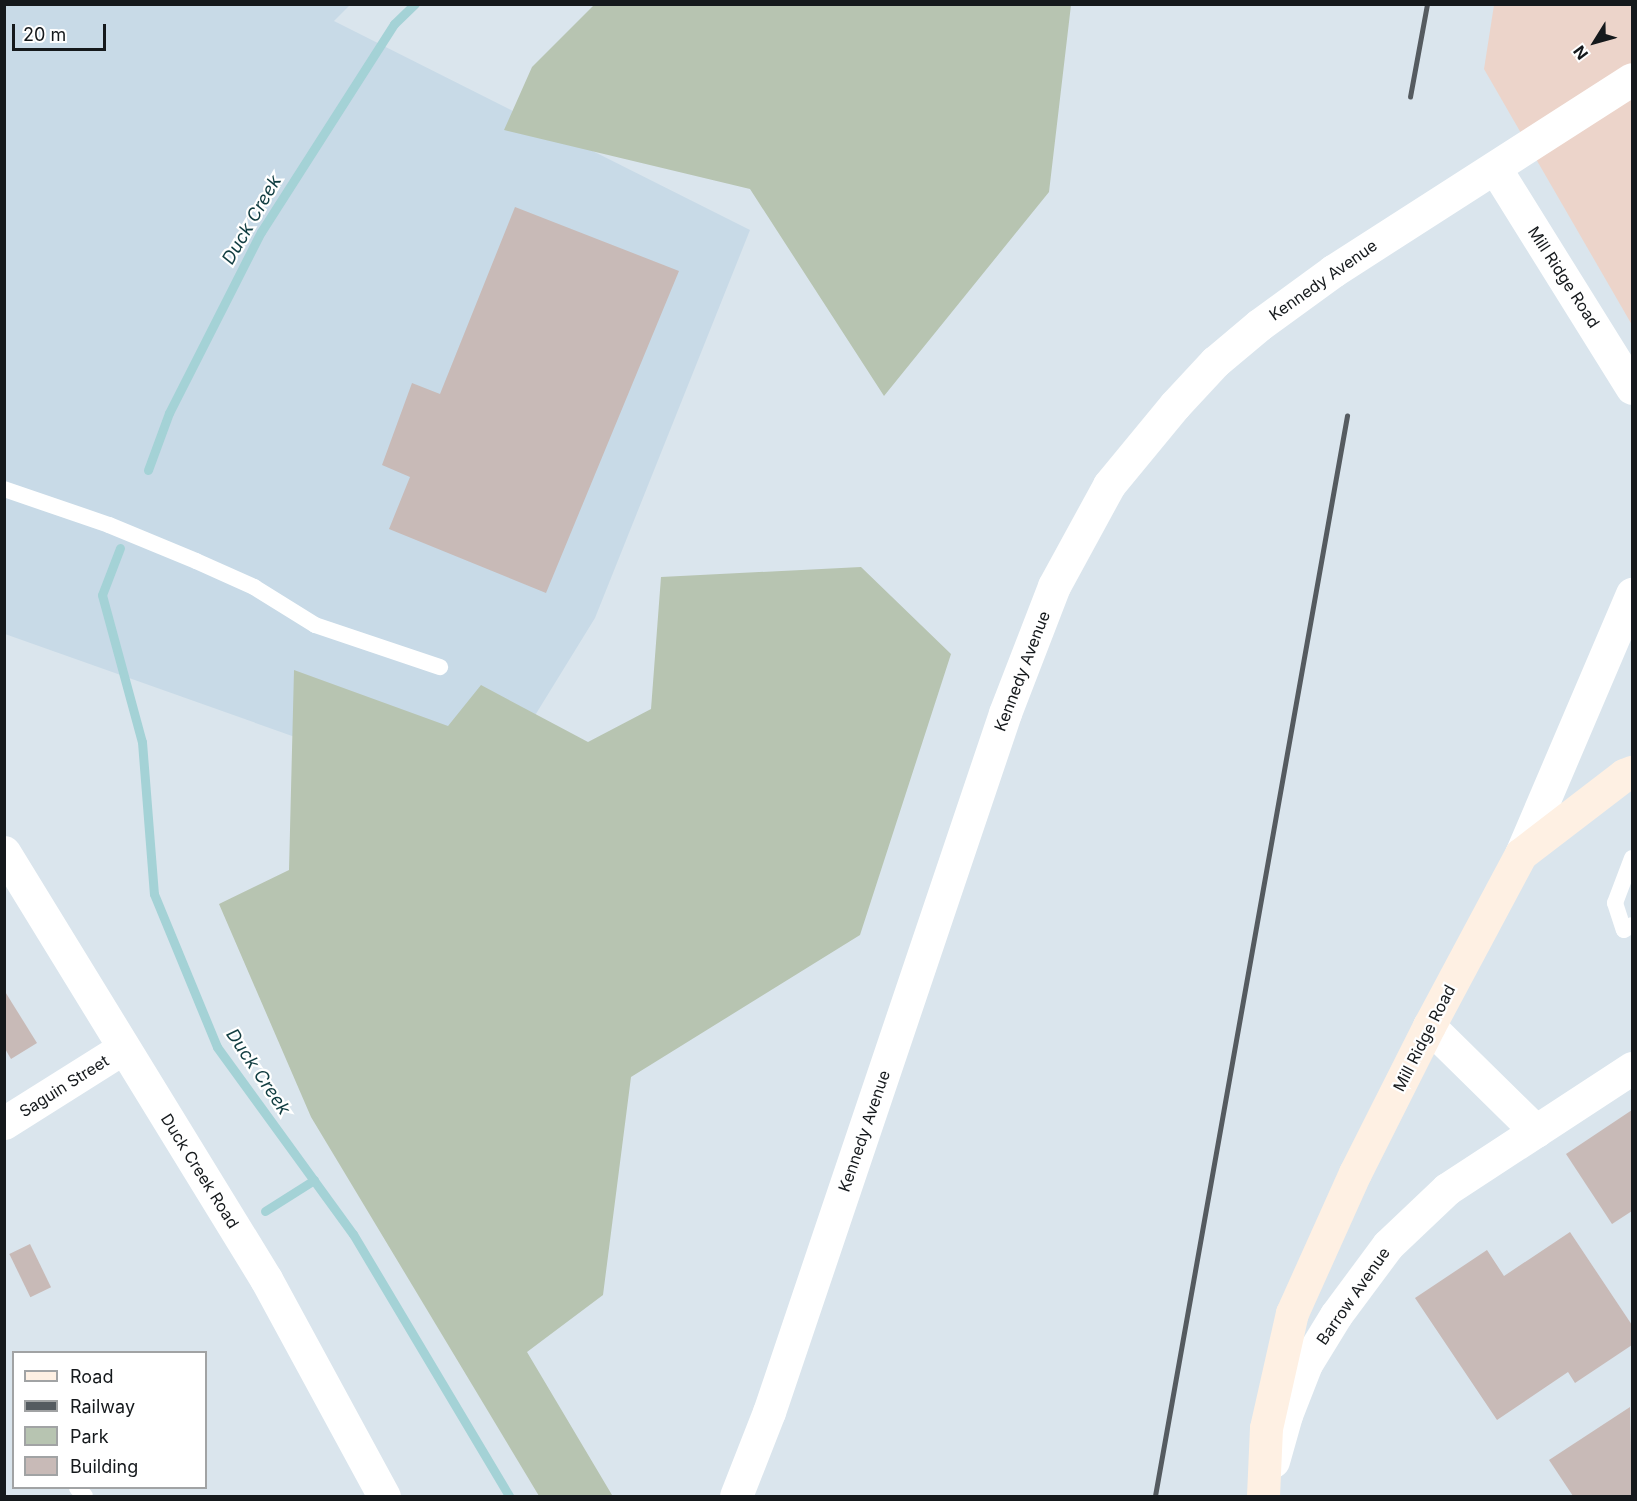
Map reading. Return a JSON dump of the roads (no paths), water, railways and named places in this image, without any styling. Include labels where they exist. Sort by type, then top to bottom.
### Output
[{"type":"main road","points":[[1521,854],[1624,775],[1632,772]]},
{"type":"main road","name":"Mill Ridge Road","points":[[1263,1497],[1266,1428],[1292,1313],[1355,1173],[1429,1026],[1521,854]]},
{"type":"street","name":"Kennedy Avenue","points":[[736,1497],[769,1412],[1005,713],[1054,586],[1109,485],[1175,405],[1215,362],[1259,325],[1333,271],[1632,80]]},
{"type":"street","name":"Mill Ridge Road","points":[[1495,168],[1632,388]]},
{"type":"street","name":"Mill Ridge Road","points":[[1521,854],[1632,594]]},
{"type":"street","name":"Duck Creek Road","points":[[4,852],[266,1279],[384,1497]]},
{"type":"street","points":[[1429,1026],[1536,1131]]},
{"type":"street","name":"Saguin Street","points":[[4,1123],[123,1048]]},
{"type":"street","name":"Barrow Avenue","points":[[1263,1497],[1286,1414],[1306,1364],[1362,1279],[1388,1245],[1447,1189],[1632,1068]]},
{"type":"lane","points":[[4,489],[109,525],[196,561],[254,587],[315,624],[440,667]]},
{"type":"lane","points":[[1632,858],[1615,903],[1624,930],[1632,925]]},
{"type":"waterway","name":"Duck Creek","points":[[148,470],[169,413],[261,232],[394,24],[415,4]]},
{"type":"waterway","name":"Duck Creek","points":[[120,548],[102,595],[142,742],[154,894],[217,1047],[353,1234],[509,1496]]},
{"type":"waterway","points":[[265,1211],[314,1180]]},
{"type":"railway","points":[[1410,97],[1427,4]]},
{"type":"railway","points":[[1155,1496],[1347,416]]}]
